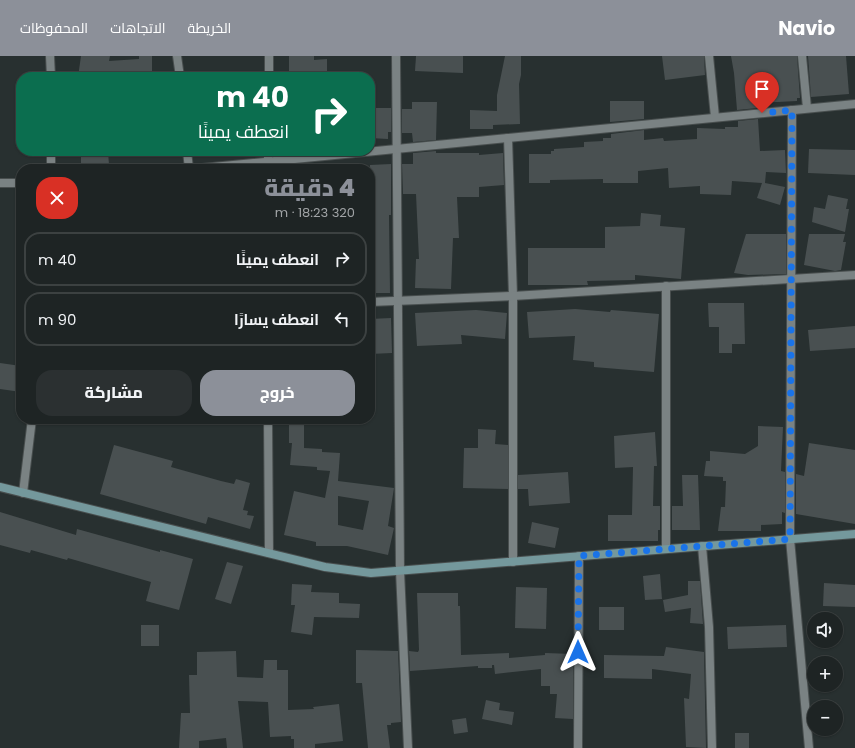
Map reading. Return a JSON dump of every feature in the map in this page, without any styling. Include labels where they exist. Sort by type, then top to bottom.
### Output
[{"type":"street","points":[[50,56],[51,72]]},
{"type":"street","points":[[177,56],[179,72]]},
{"type":"street","points":[[268,72],[269,56]]},
{"type":"street","points":[[396,56],[400,571],[408,748]]},
{"type":"street","points":[[709,56],[716,117]]},
{"type":"street","points":[[802,56],[807,108]]},
{"type":"street","points":[[375,152],[855,104]]},
{"type":"street","points":[[792,110],[790,539],[809,748]]},
{"type":"street","points":[[508,138],[513,296],[513,562]]},
{"type":"street","points":[[276,164],[340,156]]},
{"type":"street","points":[[0,183],[16,183]]},
{"type":"street","points":[[375,302],[513,296],[855,275]]},
{"type":"street","points":[[666,286],[666,549]]},
{"type":"street","points":[[23,493],[31,424]]},
{"type":"street","points":[[268,424],[269,553]]},
{"type":"street","points":[[0,487],[325,567],[371,572],[400,571],[855,534]]},
{"type":"street","points":[[702,546],[709,627],[712,748]]},
{"type":"street","points":[[578,748],[579,556]]},
{"type":"building","points":[[81,56],[110,56],[109,61],[139,59],[139,56],[152,56],[152,72],[79,72]]},
{"type":"building","points":[[289,56],[314,56],[314,60],[327,59],[327,72],[289,72]]},
{"type":"building","points":[[416,56],[463,56],[463,73],[415,71]]},
{"type":"building","points":[[505,56],[521,56],[521,75],[519,84],[520,124],[493,125],[493,129],[470,129],[470,110],[497,111],[497,95]]},
{"type":"building","points":[[662,56],[704,56],[705,75],[665,80]]},
{"type":"building","points":[[731,56],[797,56],[800,98],[797,98],[797,101],[757,103],[757,108],[737,110]]},
{"type":"building","points":[[808,56],[846,56],[849,94],[811,97]]},
{"type":"building","points":[[610,101],[644,101],[644,119],[610,122]]},
{"type":"building","points":[[412,102],[437,102],[436,140],[413,142],[412,133],[402,133],[402,109],[412,109]]},
{"type":"building","points":[[375,108],[391,108],[391,132],[388,132],[388,139],[375,138]]},
{"type":"building","points":[[758,119],[760,151],[785,150],[786,173],[766,172],[765,183],[785,187],[780,205],[757,198],[762,183],[732,181],[731,195],[700,194],[700,186],[669,188],[668,168],[638,171],[638,183],[603,183],[603,179],[550,180],[550,183],[529,183],[529,154],[551,154],[551,151],[554,151],[554,149],[584,147],[584,142],[603,141],[603,138],[611,138],[611,134],[644,130],[644,140],[663,138],[664,141],[697,139],[697,128],[725,129],[725,127],[738,127],[738,121]]},
{"type":"building","points":[[809,149],[855,150],[855,175],[808,173]]},
{"type":"building","points":[[436,151],[436,153],[479,153],[479,155],[503,153],[504,185],[479,187],[479,197],[457,197],[459,238],[453,238],[451,289],[415,288],[416,259],[419,259],[416,194],[403,194],[402,164],[413,164],[413,153]]},
{"type":"building","points":[[81,156],[108,156],[109,164],[81,164]]},
{"type":"building","points":[[391,164],[391,215],[389,215],[390,293],[375,293],[375,165]]},
{"type":"building","points":[[828,195],[848,199],[846,209],[849,209],[845,232],[812,222],[814,207],[825,209]]},
{"type":"building","points":[[641,213],[661,215],[660,226],[685,228],[681,279],[635,275],[635,280],[587,281],[588,285],[528,285],[528,248],[605,248],[605,227],[640,226]]},
{"type":"building","points":[[746,234],[786,234],[786,274],[748,275],[734,273]]},
{"type":"building","points":[[809,234],[845,234],[843,242],[846,242],[841,270],[835,271],[804,265]]},
{"type":"building","points":[[708,303],[744,303],[745,344],[732,344],[732,353],[719,353],[719,327],[709,327]]},
{"type":"building","points":[[575,309],[659,314],[654,372],[594,367],[594,362],[573,360],[575,336],[529,338],[527,312]]},
{"type":"building","points":[[476,310],[507,313],[505,339],[461,335],[462,344],[417,346],[415,313]]},
{"type":"building","points":[[391,318],[392,353],[375,354],[375,319]]},
{"type":"building","points":[[855,326],[855,348],[810,351],[808,330]]},
{"type":"building","points":[[0,363],[16,365],[16,391],[0,389]]},
{"type":"building","points":[[289,424],[304,424],[304,448],[322,449],[322,452],[340,453],[338,481],[394,488],[388,526],[394,528],[388,555],[347,546],[316,546],[316,542],[284,535],[294,491],[325,498],[330,471],[317,470],[317,467],[290,465],[292,443],[289,443]],"holes":[[[338,496],[369,501],[363,530],[338,525]]]},
{"type":"building","points":[[758,426],[783,427],[781,471],[785,472],[785,513],[782,512],[782,524],[761,525],[761,531],[718,531],[721,507],[725,507],[726,481],[723,481],[723,477],[704,476],[706,461],[710,461],[710,451],[745,454],[758,446]]},
{"type":"building","points":[[478,429],[496,430],[495,444],[508,445],[508,489],[463,488],[464,448],[478,448]]},
{"type":"building","points":[[655,432],[657,466],[654,466],[653,506],[660,506],[660,530],[658,530],[658,541],[608,541],[608,515],[632,515],[633,467],[615,468],[614,436]]},
{"type":"building","points":[[809,443],[855,450],[855,524],[796,514],[796,474],[804,476]]},
{"type":"building","points":[[114,445],[173,461],[171,467],[221,481],[234,484],[236,479],[250,483],[243,510],[248,511],[247,515],[254,516],[250,529],[208,517],[206,524],[100,494]]},
{"type":"building","points":[[568,472],[570,503],[529,506],[528,489],[518,489],[518,475]]},
{"type":"building","points":[[682,475],[698,475],[700,530],[672,530],[672,506],[683,506]]},
{"type":"building","points":[[0,512],[76,535],[77,529],[160,552],[160,550],[193,559],[179,610],[146,601],[151,582],[68,558],[67,560],[31,550],[30,553],[0,545]]},
{"type":"building","points":[[532,522],[559,528],[555,548],[528,543]]},
{"type":"building","points":[[227,562],[243,566],[231,604],[215,599]]},
{"type":"building","points":[[660,574],[662,599],[645,600],[643,576]]},
{"type":"building","points":[[688,581],[700,581],[703,624],[690,623],[691,608],[665,612],[663,600],[688,595]]},
{"type":"building","points":[[824,583],[855,585],[855,607],[823,606]]},
{"type":"building","points":[[292,584],[312,585],[311,592],[339,593],[339,603],[360,604],[359,618],[314,617],[312,635],[291,632],[295,605],[291,605]]},
{"type":"building","points":[[516,587],[547,588],[546,629],[515,628]]},
{"type":"building","points":[[417,593],[458,593],[458,606],[460,606],[461,655],[509,653],[509,658],[545,655],[545,653],[573,654],[573,719],[555,718],[557,694],[550,694],[550,686],[541,686],[541,669],[495,674],[494,665],[492,665],[492,668],[478,668],[478,666],[410,671],[409,651],[418,652],[419,650]]},
{"type":"building","points":[[599,607],[624,607],[624,630],[599,630]]},
{"type":"building","points":[[141,625],[159,625],[159,646],[141,646]]},
{"type":"building","points":[[786,625],[787,647],[728,649],[727,627]]},
{"type":"building","points":[[666,647],[704,652],[706,748],[686,747],[684,698],[689,699],[691,674],[652,669],[652,679],[604,678],[604,655],[664,656]]},
{"type":"building","points":[[356,650],[398,651],[401,722],[387,725],[390,748],[368,748],[362,683],[356,683]]},
{"type":"building","points":[[236,651],[237,677],[263,678],[264,660],[277,660],[277,670],[288,670],[288,710],[314,709],[313,707],[339,704],[343,741],[315,744],[315,748],[294,748],[294,739],[291,739],[291,736],[270,737],[268,702],[238,701],[243,748],[227,748],[226,738],[199,741],[199,748],[179,748],[181,713],[190,713],[189,675],[197,675],[197,652]]},
{"type":"building","points":[[486,700],[500,703],[499,710],[514,712],[512,725],[482,719]]},
{"type":"building","points":[[466,718],[468,732],[454,734],[452,720]]},
{"type":"building","points":[[735,733],[749,733],[749,748],[735,748]]},
{"type":"route","points":[[578,652],[579,556],[790,539],[792,110],[762,113]]}]
